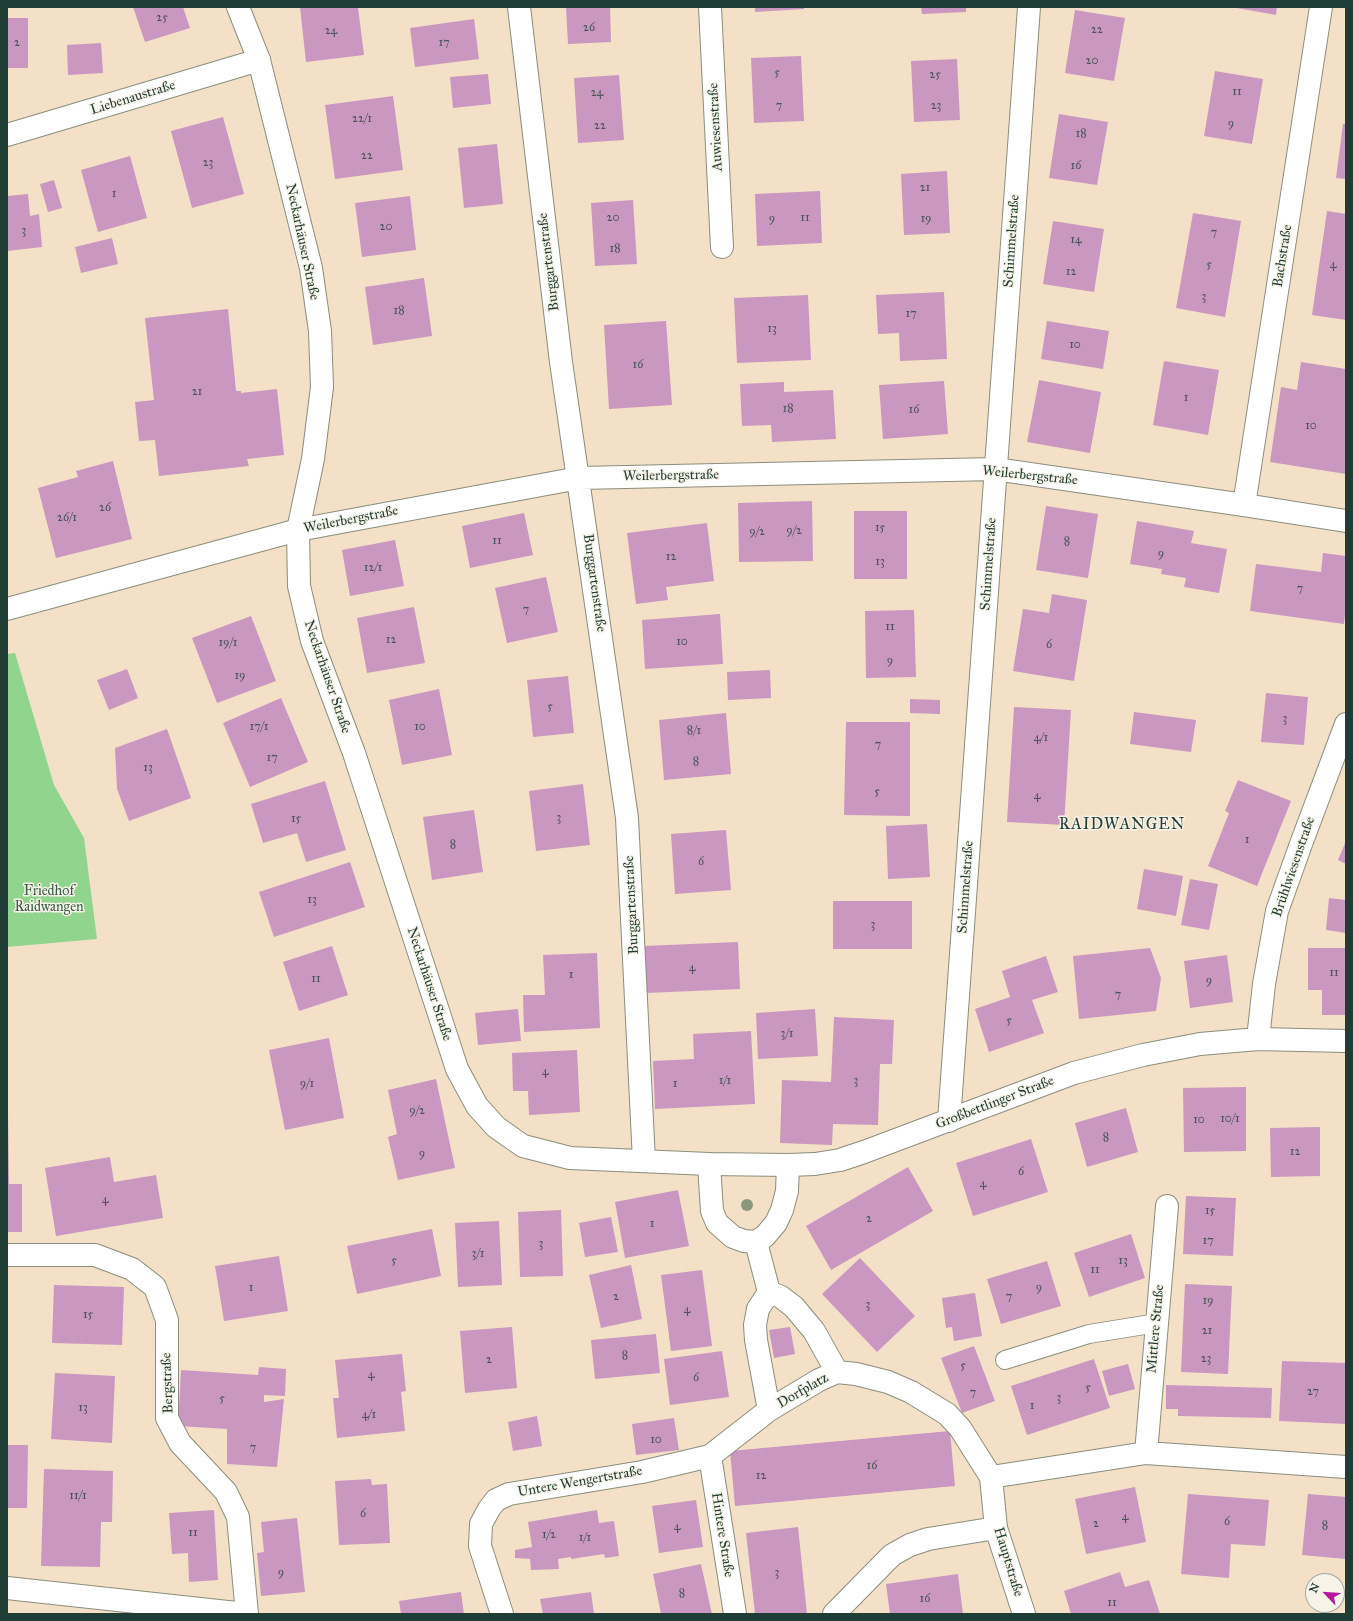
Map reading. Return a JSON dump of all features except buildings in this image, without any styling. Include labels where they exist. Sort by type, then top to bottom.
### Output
[{"type":"street","name":"Neckarhäuser Straße","points":[[238,7],[259,60],[311,268],[320,331],[322,387],[313,459],[298,530],[299,586],[312,641],[354,753],[457,1069],[477,1106],[496,1127],[523,1146],[570,1158],[644,1161]]},
{"type":"street","name":"Burggartenstraße","points":[[519,7],[561,362],[627,818],[644,1161]]},
{"type":"street","name":"Auwiesenstraße","points":[[710,7],[722,247]]},
{"type":"street","name":"Schimmelstraße","points":[[949,1121],[1029,7]]},
{"type":"street","name":"Bachstraße","points":[[1244,505],[1321,7]]},
{"type":"street","name":"Liebenaustraße","points":[[7,135],[259,60]]},
{"type":"street","name":"Weilerbergstraße","points":[[7,609],[298,530],[578,478],[995,469],[1346,520]]},
{"type":"street","name":"Brühlwiesenstraße","points":[[1258,1039],[1264,984],[1277,911],[1346,724]]},
{"type":"street","name":"Großbettlinger Straße","points":[[644,1161],[788,1165],[815,1164],[840,1160],[949,1121],[1074,1073],[1142,1055],[1200,1044],[1258,1039],[1346,1040]]},
{"type":"street","points":[[709,1164],[712,1210],[717,1223],[733,1237],[744,1241],[756,1242],[765,1236],[776,1223],[782,1210],[787,1191],[788,1165]]},
{"type":"street","name":"Mittlere Straße","points":[[1146,1453],[1167,1206]]},
{"type":"street","points":[[756,1242],[769,1292],[758,1309],[755,1325],[756,1340],[769,1410]]},
{"type":"street","name":"Bergstraße","points":[[7,1255],[94,1255],[132,1269],[155,1287],[167,1320],[167,1418],[180,1443],[226,1492],[238,1517],[246,1614]]},
{"type":"street","points":[[769,1292],[780,1297],[794,1307],[814,1331],[838,1372]]},
{"type":"street","name":"Dorfplatz","points":[[769,1410],[819,1380],[838,1372]]},
{"type":"street","name":"Hauptstraße","points":[[838,1372],[856,1374],[888,1382],[911,1392],[947,1414],[960,1428],[991,1477],[996,1528],[1024,1614]]},
{"type":"street","name":"Untere Wengertstraße","points":[[502,1614],[480,1546],[481,1524],[496,1500],[509,1494],[642,1472],[710,1456],[769,1410]]},
{"type":"street","points":[[991,1477],[1146,1453],[1346,1467]]},
{"type":"street","name":"Hintere Straße","points":[[710,1456],[735,1614]]},
{"type":"street","points":[[834,1614],[892,1556],[910,1545],[928,1539],[996,1528]]},
{"type":"street","points":[[7,1588],[246,1614]]},
{"type":"lane","points":[[1005,1360],[1089,1334],[1157,1323]]},
{"type":"green space","name":"Friedhof Raidwangen","points":[[15,653],[54,785],[84,838],[97,939],[7,947],[7,654]]},
{"type":"district","name":"RAIDWANGEN","points":[[1122,825]]}]
